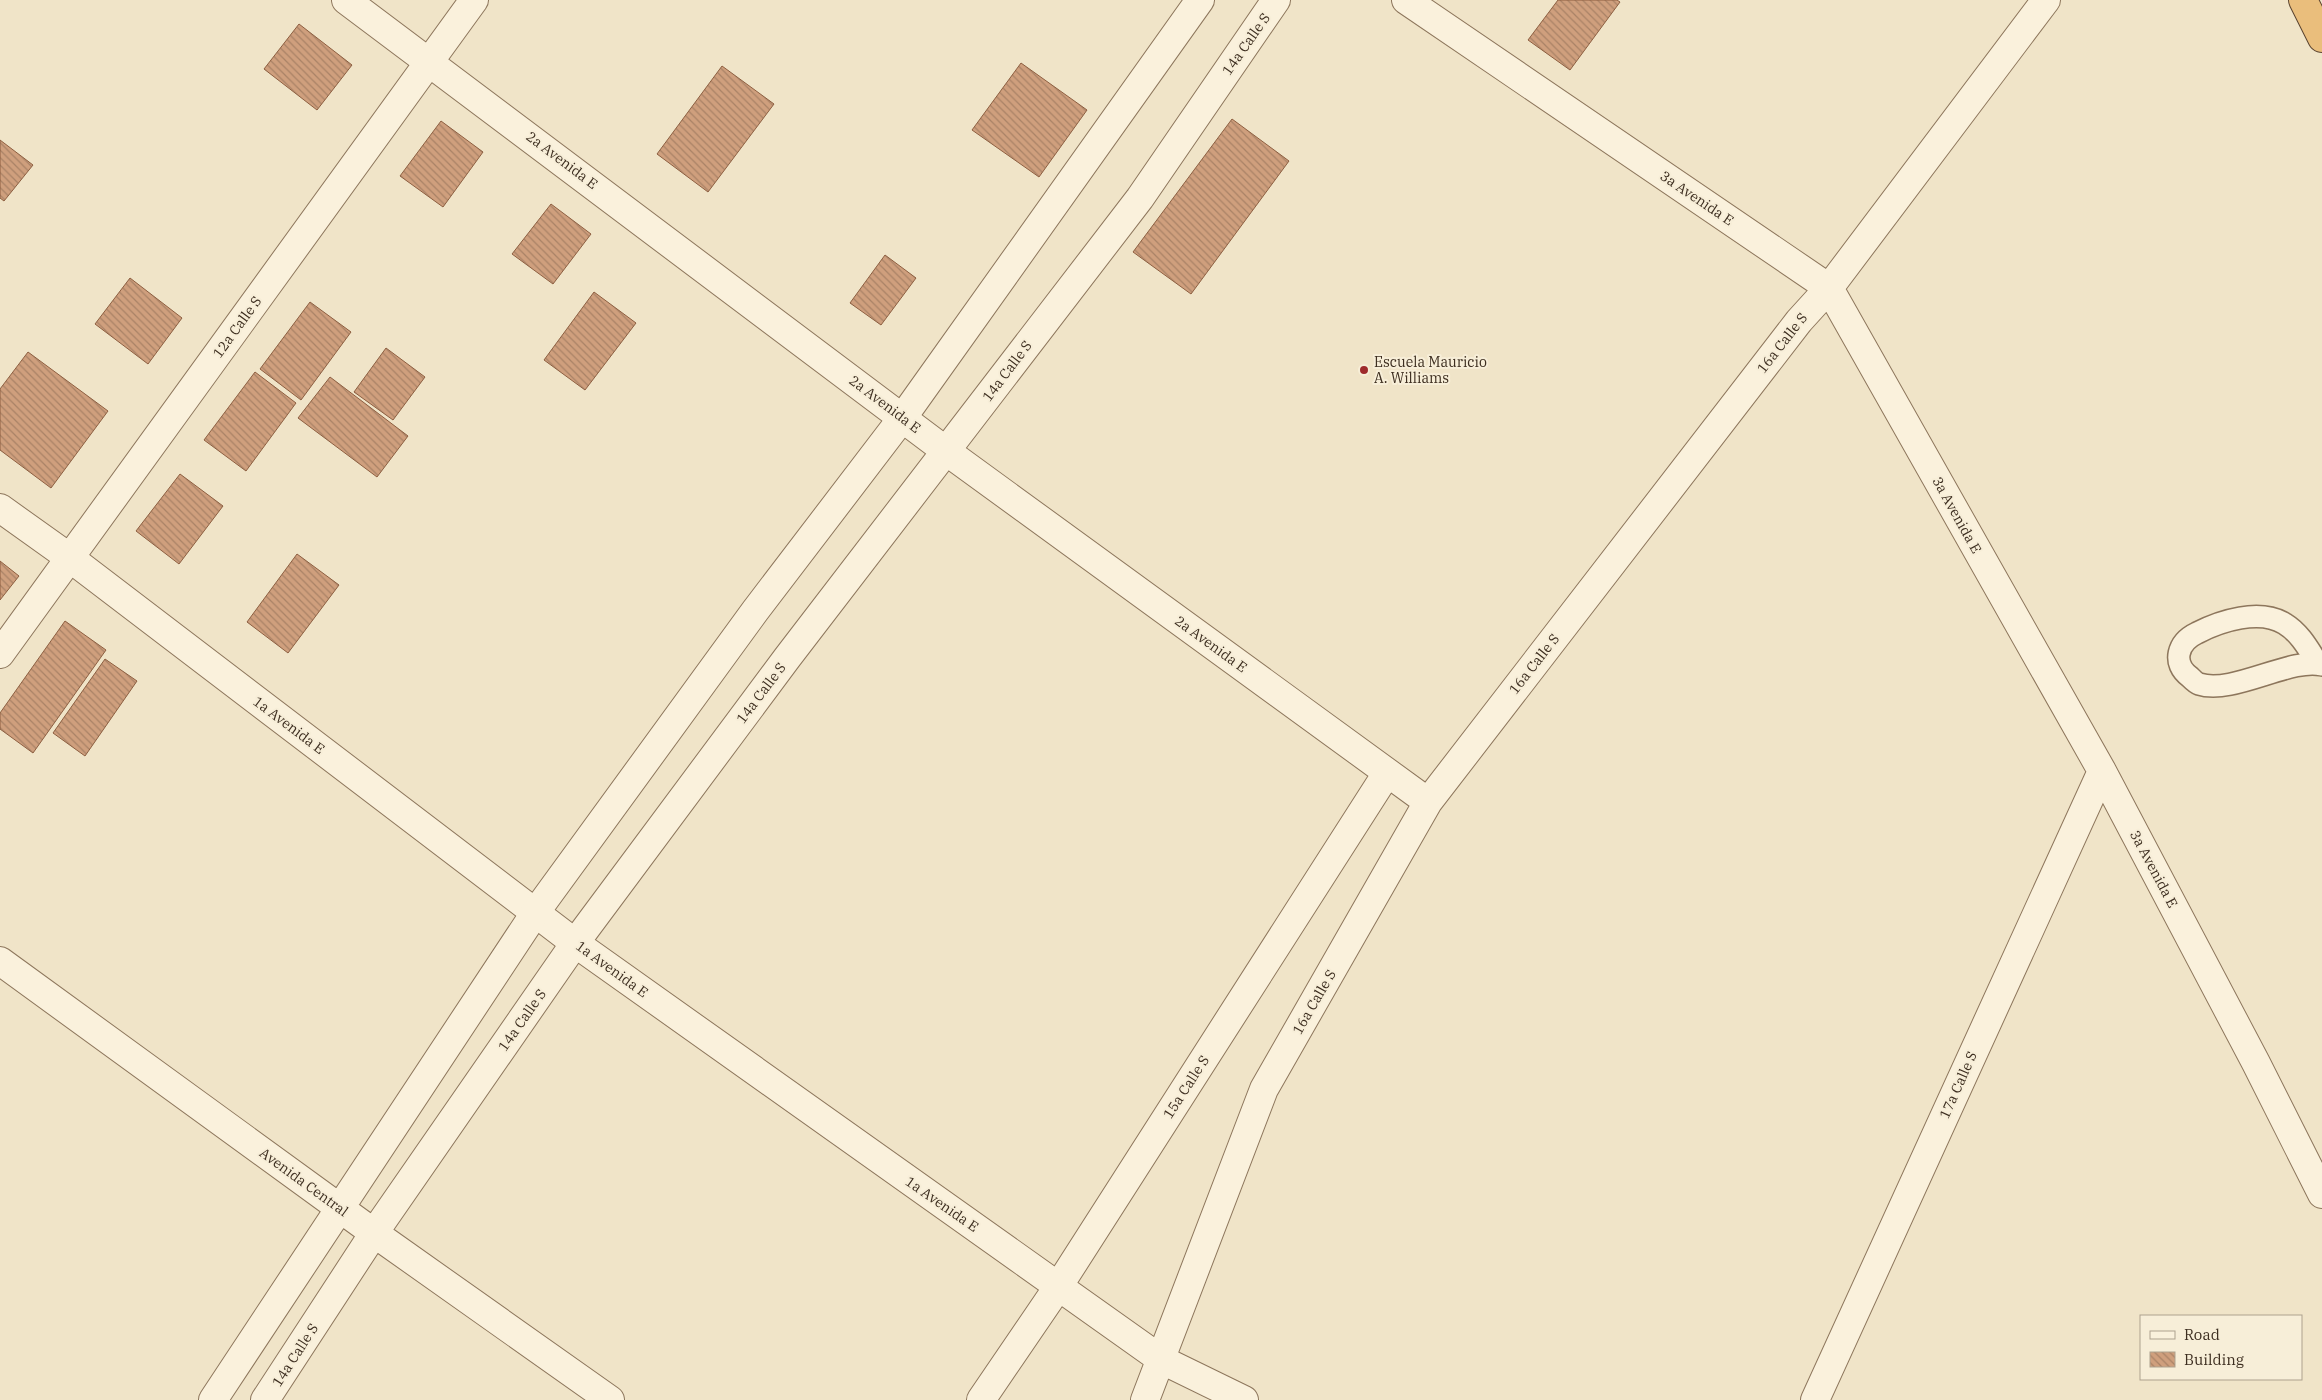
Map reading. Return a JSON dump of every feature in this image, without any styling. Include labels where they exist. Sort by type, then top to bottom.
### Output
[{"type":"highway","points":[[2303,0],[2322,38]]},
{"type":"street","name":"2a Avenida E","points":[[346,0],[429,60],[946,451],[1428,802]]},
{"type":"street","name":"12a Calle S","points":[[0,654],[474,0]]},
{"type":"street","points":[[213,1400],[535,913],[749,619],[903,417],[1200,0]]},
{"type":"street","name":"14a Calle S","points":[[265,1400],[374,1233],[576,944],[787,658],[1140,198],[1276,0]]},
{"type":"street","name":"3a Avenida E","points":[[1406,0],[1829,288],[2102,771],[2256,1063],[2322,1194]]},
{"type":"street","name":"16a Calle S","points":[[1145,1400],[1162,1360],[1264,1089],[1428,802],[1799,321],[1829,288],[2046,0]]},
{"type":"street","name":"1a Avenida E","points":[[0,508],[70,558],[576,944],[1162,1360],[1244,1400]]},
{"type":"street","name":"17a Calle S","points":[[1815,1400],[2102,771]]},
{"type":"street","name":"15a Calle S","points":[[981,1400],[1058,1287],[1387,773]]},
{"type":"street","name":"Avenida Central","points":[[0,961],[339,1208],[610,1400]]},
{"type":"lane","points":[[2269,617],[2284,624],[2302,639],[2320,665],[2298,666],[2219,685],[2198,684],[2183,672],[2178,660],[2180,648],[2190,636],[2207,628],[2240,618],[2269,617]]},
{"type":"building","points":[[1558,0],[1617,0],[1620,2],[1570,70],[1528,40]]},
{"type":"building","points":[[299,24],[352,65],[317,110],[264,69]]},
{"type":"building","points":[[1021,63],[1087,110],[1039,177],[972,130]]},
{"type":"building","points":[[722,66],[774,104],[708,192],[657,154]]},
{"type":"building","points":[[1232,119],[1289,161],[1191,294],[1133,252]]},
{"type":"building","points":[[441,121],[483,152],[443,207],[400,176]]},
{"type":"building","points":[[0,140],[33,165],[4,201],[0,198]]},
{"type":"building","points":[[551,204],[591,234],[553,284],[512,254]]},
{"type":"building","points":[[885,255],[916,278],[881,325],[850,303]]},
{"type":"building","points":[[130,278],[182,318],[148,364],[95,324]]},
{"type":"building","points":[[594,292],[636,323],[585,390],[544,360]]},
{"type":"building","points":[[310,302],[351,332],[301,400],[260,369]]},
{"type":"building","points":[[386,348],[425,377],[393,420],[354,392]]},
{"type":"building","points":[[28,352],[108,411],[51,488],[0,450],[0,389]]},
{"type":"building","points":[[255,372],[296,403],[246,471],[204,440]]},
{"type":"building","points":[[330,377],[408,436],[377,477],[298,418]]},
{"type":"building","points":[[180,474],[223,506],[179,564],[136,531]]},
{"type":"building","points":[[297,554],[339,585],[288,653],[247,622]]},
{"type":"building","points":[[0,561],[19,576],[0,600]]},
{"type":"building","points":[[65,621],[106,650],[33,753],[0,729],[0,713]]},
{"type":"building","points":[[105,659],[137,681],[85,756],[53,733]]},
{"type":"place","name":"Escuela Mauricio A. Williams","points":[[1364,370]]}]
